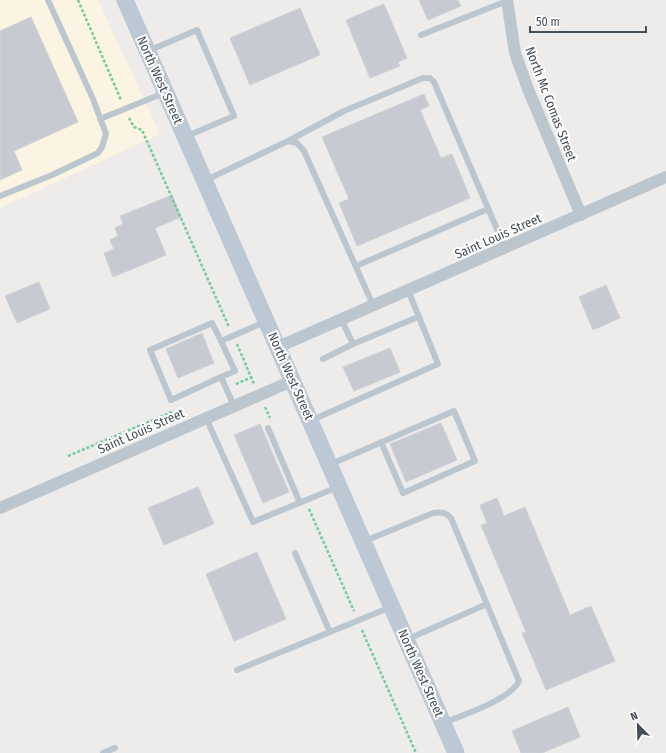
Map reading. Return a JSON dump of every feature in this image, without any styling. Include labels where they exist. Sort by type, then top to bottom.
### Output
[{"type":"main road","name":"North West Street","points":[[125,0],[456,753]]},
{"type":"street","name":"North Mc Comas Street","points":[[507,1],[514,53],[581,215]]},
{"type":"street","name":"Saint Louis Street","points":[[278,347],[666,178]]},
{"type":"street","name":"Saint Louis Street","points":[[0,508],[292,381]]},
{"type":"lane","points":[[0,196],[52,175],[98,153],[102,147],[106,134],[93,99],[48,0]]},
{"type":"lane","points":[[420,35],[507,1]]},
{"type":"lane","points":[[148,51],[197,30],[234,116],[185,137]]},
{"type":"lane","points":[[205,181],[288,141],[344,111],[423,78],[430,78],[434,82],[505,248]]},
{"type":"lane","points":[[100,119],[166,92]]},
{"type":"lane","points":[[288,141],[297,143],[304,151],[373,305]]},
{"type":"lane","points":[[356,266],[488,209]]},
{"type":"lane","points":[[310,421],[438,364],[408,290]]},
{"type":"lane","points":[[323,359],[353,344],[418,316]]},
{"type":"lane","points":[[341,319],[353,344]]},
{"type":"lane","points":[[221,341],[266,321]]},
{"type":"lane","points":[[212,323],[221,341],[234,371],[171,400],[150,350],[212,323]]},
{"type":"lane","points":[[221,377],[234,406]]},
{"type":"lane","points":[[330,465],[382,442],[454,411],[475,460],[403,493],[382,442]]},
{"type":"lane","points":[[206,418],[253,522],[339,487]]},
{"type":"lane","points":[[270,426],[303,501]]},
{"type":"lane","points":[[364,542],[425,515],[440,512],[451,518],[519,681],[516,687],[500,699],[443,723]]},
{"type":"lane","points":[[295,553],[330,632]]},
{"type":"lane","points":[[406,639],[487,604]]},
{"type":"lane","points":[[237,670],[392,606]]},
{"type":"lane","points":[[103,753],[115,748]]},
{"type":"path","points":[[78,0],[125,109],[134,127],[142,130],[260,395],[270,426]]},
{"type":"path","points":[[226,388],[252,377]]},
{"type":"path","points":[[68,456],[176,410]]},
{"type":"path","points":[[303,501],[416,753]]},
{"type":"shaded area","points":[[0,0],[98,0],[160,134],[0,208]]},
{"type":"building","points":[[419,0],[458,0],[461,6],[428,20]]},
{"type":"building","points":[[384,4],[407,58],[398,62],[400,66],[370,78],[346,20]]},
{"type":"building","points":[[300,8],[320,55],[250,85],[230,38]]},
{"type":"building","points":[[31,17],[78,122],[14,151],[22,170],[0,180],[0,31]]},
{"type":"building","points":[[424,94],[429,106],[420,110],[441,158],[452,154],[470,198],[357,246],[339,203],[349,199],[322,137]]},
{"type":"building","points":[[172,195],[181,217],[155,228],[166,255],[113,277],[104,253],[114,249],[110,240],[118,236],[115,228],[123,224],[120,216]]},
{"type":"building","points":[[39,282],[50,309],[17,323],[5,296]]},
{"type":"building","points":[[606,285],[620,318],[593,330],[579,297]]},
{"type":"building","points":[[202,333],[214,363],[178,378],[166,349]]},
{"type":"building","points":[[390,348],[400,372],[354,391],[343,367]]},
{"type":"building","points":[[441,423],[457,460],[406,482],[390,444]]},
{"type":"building","points":[[260,424],[289,492],[263,503],[234,435]]},
{"type":"building","points":[[198,487],[214,524],[164,545],[148,508]]},
{"type":"building","points":[[497,498],[504,516],[525,507],[570,615],[591,606],[615,661],[546,690],[522,633],[526,632],[481,525],[487,523],[480,505]]},
{"type":"building","points":[[257,552],[286,619],[234,641],[206,574]]},
{"type":"building","points":[[568,707],[580,737],[542,753],[521,753],[512,731]]}]
